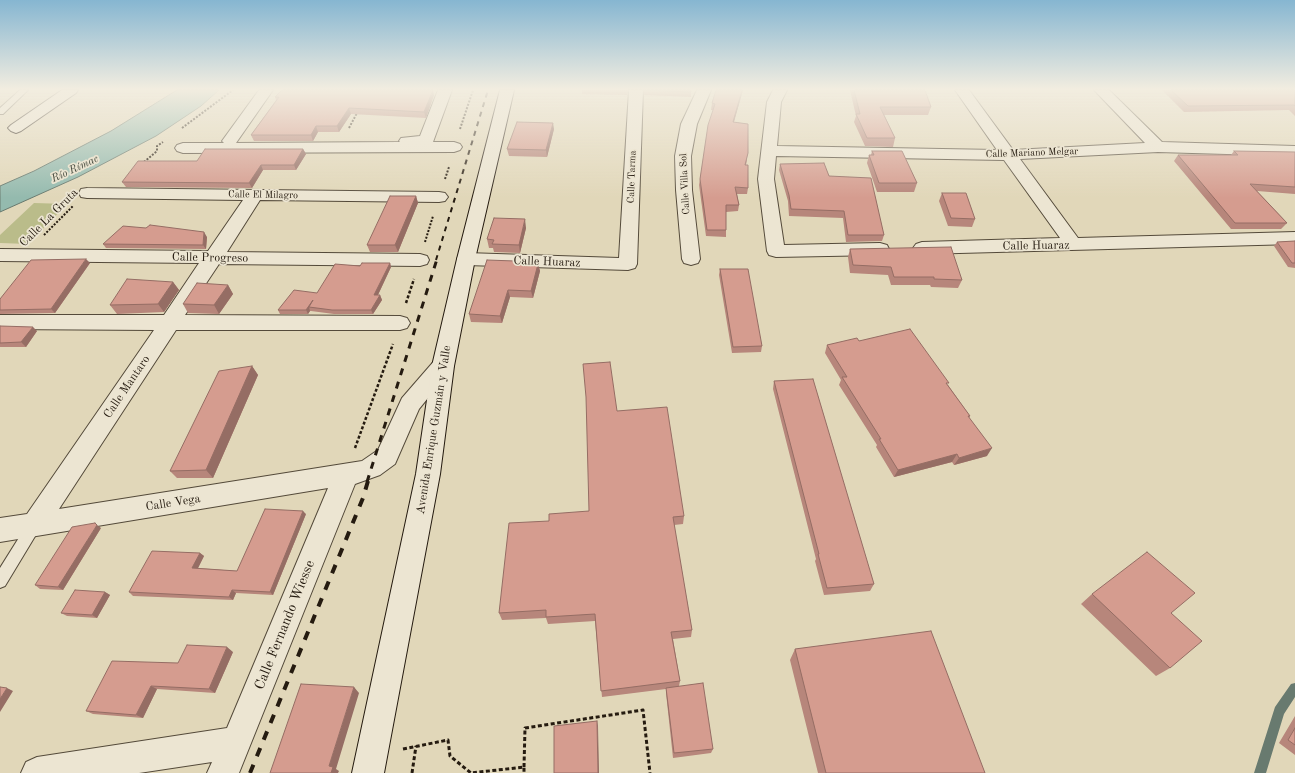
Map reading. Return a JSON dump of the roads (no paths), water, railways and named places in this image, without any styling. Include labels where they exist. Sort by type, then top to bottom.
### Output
[{"type":"street","points":[[241,126],[230,141],[426,141],[432,126]]},
{"type":"street","name":"Avenida Enrique Guzmán y Valle","points":[[370,764],[428,474],[443,366],[466,259],[498,126]]},
{"type":"street","name":"Calle Tarma","points":[[628,264],[634,126]]},
{"type":"street","name":"Calle Villa Sol","points":[[688,126],[683,156],[684,190],[691,259]]},
{"type":"street","points":[[769,151],[772,126]]},
{"type":"street","points":[[988,126],[1074,245]]},
{"type":"street","points":[[1137,126],[1158,147]]},
{"type":"street","points":[[183,148],[454,147]]},
{"type":"street","name":"Calle Mariano Melgar","points":[[769,151],[1009,155],[1158,147],[1295,151]]},
{"type":"street","name":"Calle Huaraz","points":[[769,151],[766,179],[776,251],[1074,245],[1295,238]]},
{"type":"street","name":"Calle El Milagro","points":[[87,193],[439,197]]},
{"type":"street","name":"Calle Mantaro","points":[[36,524],[254,195]]},
{"type":"street","name":"Calle Progreso","points":[[0,255],[420,260]]},
{"type":"street","name":"Calle Huaraz","points":[[466,259],[628,264]]},
{"type":"street","points":[[0,322],[400,323]]},
{"type":"street","name":"Calle Vega","points":[[0,530],[358,473],[371,468],[387,457],[410,404],[443,366]]},
{"type":"street","name":"Calle Fernando Wiesse","points":[[223,773],[346,475]]},
{"type":"street","points":[[37,773],[237,742]]},
{"type":"lane","name":"Calle Mantaro","points":[[0,581],[36,524]]},
{"type":"water","name":"Río Rímac","points":[[119,126],[171,126],[156,136],[78,177],[0,212],[0,186],[34,171]]},
{"type":"waterway","points":[[1260,773],[1279,711],[1295,688]]},
{"type":"railway","points":[[436,260],[477,126]]},
{"type":"railway","points":[[367,482],[437,259]]},
{"type":"railway","points":[[250,773],[363,498],[368,481]]}]
